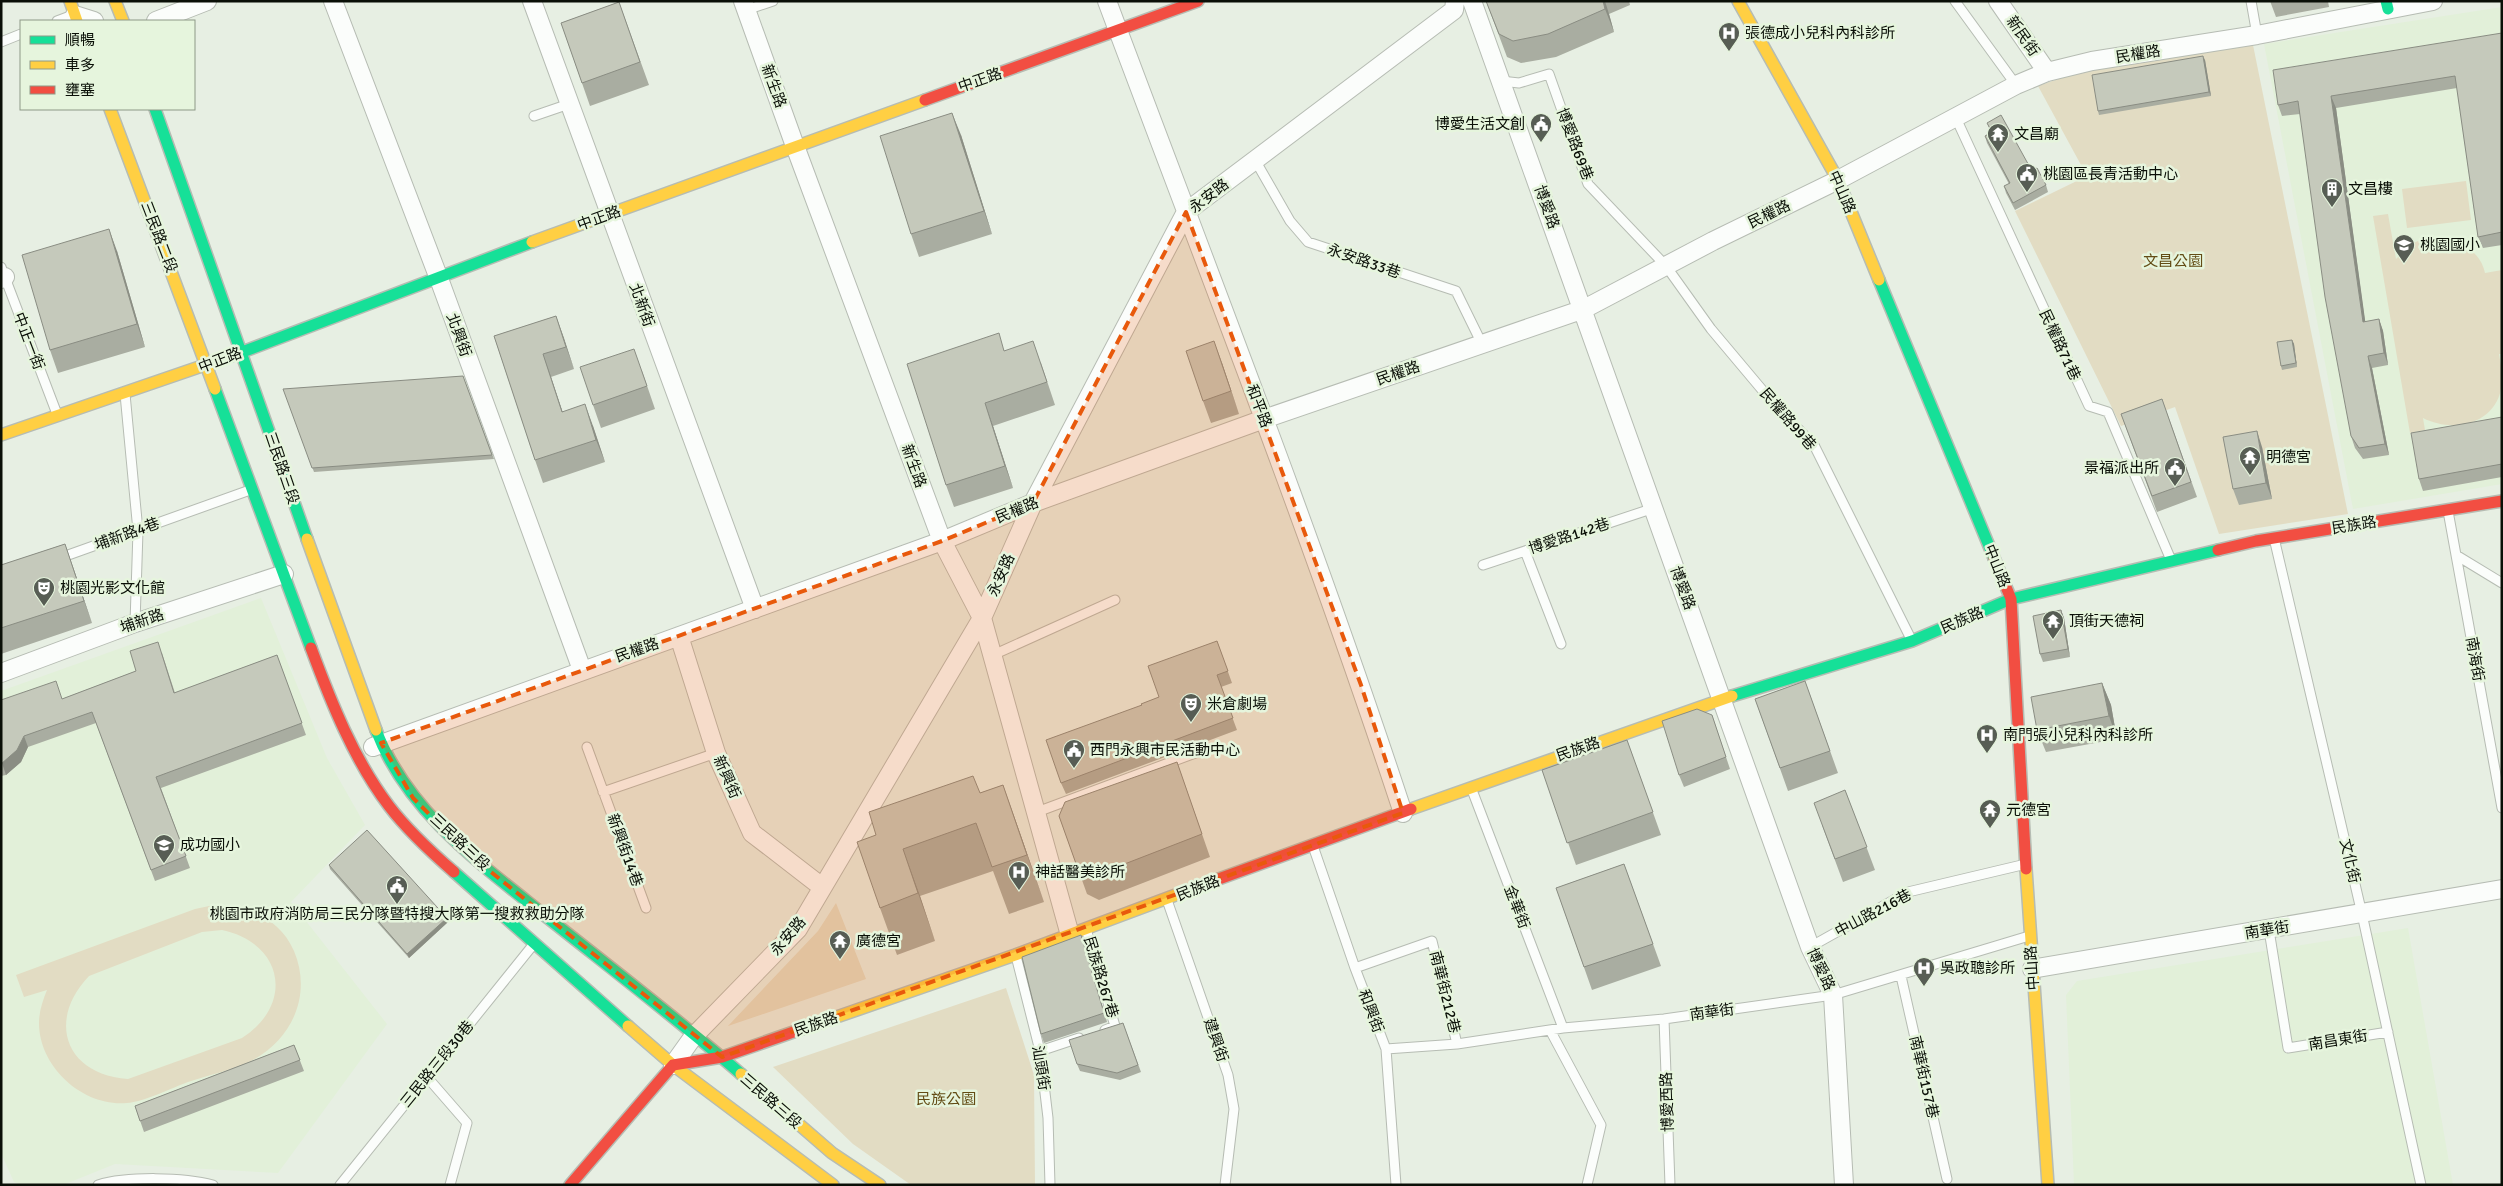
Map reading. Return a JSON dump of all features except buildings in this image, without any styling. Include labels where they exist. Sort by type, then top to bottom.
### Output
[{"type":"main road","points":[[115,1],[123,20]]},
{"type":"main road","name":"中正路","points":[[1,435],[208,365],[438,276],[1198,1]]},
{"type":"main road","name":"中山路","points":[[1738,1],[1838,180],[2011,599],[2032,969],[2048,1185]]},
{"type":"main road","name":"三民路二段","points":[[110,110],[208,365]]},
{"type":"main road","points":[[155,110],[242,352]]},
{"type":"main road","name":"三民路三段","points":[[242,352],[345,647],[382,743],[413,798],[471,856],[693,1037],[722,1057],[867,1182]]},
{"type":"main road","name":"三民路三段","points":[[208,365],[321,674],[357,755],[389,806],[423,845],[673,1065],[833,1185]]},
{"type":"main road","name":"民族路","points":[[673,1065],[722,1057],[1078,932],[1312,844],[1722,699],[1912,641],[2011,599],[2256,541],[2502,501]]},
{"type":"main road","name":"永安路","points":[[570,1185],[673,1065]]},
{"type":"street","points":[[159,20],[207,1]]},
{"type":"street","name":"北興街","points":[[333,1],[438,276],[582,670]]},
{"type":"street","name":"北新街","points":[[532,1],[609,215],[755,608]]},
{"type":"street","name":"和平路","points":[[1107,1],[1264,419],[1361,685],[1404,813]]},
{"type":"street","name":"永安路","points":[[673,1065],[693,1037],[798,929],[982,618],[1033,503],[1186,212],[1454,10],[1456,1]]},
{"type":"street","name":"博愛路","points":[[1472,1],[1584,309],[1810,947],[1833,995],[1844,1185]]},
{"type":"street","name":"新民街","points":[[1998,1],[2047,72]]},
{"type":"street","name":"民權路","points":[[357,755],[382,743],[942,541],[1033,503],[1264,419],[1584,309],[1838,180],[1955,116],[2016,85],[2047,72],[2092,61],[2257,35],[2387,5],[2433,1]]},
{"type":"street","name":"新生路","points":[[745,6],[942,541],[982,618],[1037,812],[1078,932]]},
{"type":"street","points":[[74,12],[92,20]]},
{"type":"street","name":"埔新路","points":[[1,673],[135,623],[284,574]]},
{"type":"street","name":"新興街","points":[[679,636],[716,753],[752,833],[822,887]]},
{"type":"street","name":"南華街","points":[[2032,969],[2502,889]]},
{"type":"lane","points":[[745,6],[773,1]]},
{"type":"lane","points":[[1955,1],[2016,85]]},
{"type":"lane","points":[[2251,1],[2257,35]]},
{"type":"lane","points":[[59,20],[74,12]]},
{"type":"lane","points":[[1,42],[20,34]]},
{"type":"lane","name":"博愛路69巷","points":[[1501,80],[1519,84],[1549,74],[1588,184],[1666,266]]},
{"type":"lane","points":[[534,116],[569,104]]},
{"type":"lane","name":"民權路71巷","points":[[1955,116],[2089,406],[2108,412],[2172,562]]},
{"type":"lane","name":"永安路33巷","points":[[1255,160],[1290,221],[1308,242],[1456,291],[1482,344]]},
{"type":"lane","name":"民權路99巷","points":[[1666,266],[1711,329],[1774,404],[1814,445],[1912,641]]},
{"type":"lane","name":"中正一街","points":[[3,274],[57,415]]},
{"type":"lane","points":[[124,393],[138,531],[135,623]]},
{"type":"lane","name":"埔新路4巷","points":[[47,562],[252,489]]},
{"type":"lane","name":"博愛路142巷","points":[[1483,565],[1654,508]]},
{"type":"lane","name":"南海街","points":[[2447,509],[2502,808]]},
{"type":"lane","name":"文化街","points":[[2274,538],[2362,914],[2421,1185]]},
{"type":"lane","points":[[1524,551],[1560,644]]},
{"type":"lane","points":[[2456,555],[2502,583]]},
{"type":"lane","points":[[993,655],[1115,600]]},
{"type":"lane","name":"新興街14巷","points":[[587,748],[646,908]]},
{"type":"lane","points":[[1037,812],[1206,749]]},
{"type":"lane","points":[[603,792],[716,753]]},
{"type":"lane","name":"金華街","points":[[1471,787],[1563,1028]]},
{"type":"lane","name":"和興街","points":[[1312,844],[1355,968],[1386,1049],[1396,1185]]},
{"type":"lane","name":"中山路216巷","points":[[1810,947],[1908,892],[2026,864]]},
{"type":"lane","name":"建興街","points":[[1167,900],[1228,1075],[1234,1109],[1226,1185]]},
{"type":"lane","name":"南昌東街","points":[[2269,930],[2288,1048],[2388,1032]]},
{"type":"lane","name":"民族路267巷","points":[[1078,932],[1115,1026],[1096,1032]]},
{"type":"lane","name":"南華街","points":[[1386,1049],[1457,1044],[1563,1028],[1664,1019],[1833,995],[1901,976],[2030,935]]},
{"type":"lane","name":"南華街212巷","points":[[1355,968],[1432,941],[1457,1044]]},
{"type":"lane","name":"三民路三段30巷","points":[[340,1185],[534,944]]},
{"type":"lane","name":"汕頭街","points":[[1015,954],[1040,1051],[1048,1118],[1050,1185]]},
{"type":"lane","name":"南華街157巷","points":[[1901,976],[1947,1178]]},
{"type":"lane","name":"博愛西路","points":[[1664,1019],[1670,1185]]},
{"type":"lane","points":[[1550,1030],[1601,1125],[1587,1185]]},
{"type":"lane","points":[[1040,1051],[1087,1036]]},
{"type":"lane","points":[[427,1077],[467,1123],[450,1185]]},
{"type":"lane","points":[[98,1185],[115,1179],[168,1182],[197,1180],[214,1185]]},
{"type":"highlighted area","points":[[1186,212],[1361,685],[1403,813],[722,1057],[471,856],[413,798],[381,743],[942,541],[1033,503]]},
{"type":"shaded area","name":"桃園國小","points":[[2502,7],[2502,484],[2353,509],[2264,44]]},
{"type":"shaded area","name":"成功國小","points":[[261,598],[327,758],[365,825],[291,902],[387,1024],[278,1173],[115,1164],[63,1185],[22,1185],[14,1182],[1,1153],[1,691]]},
{"type":"shaded area","points":[[2408,928],[2453,1185],[2074,1185],[2066,995],[2077,981]]},
{"type":"green space","name":"文昌公園","points":[[2253,45],[2348,514],[2219,534],[2175,407],[2121,426],[2015,211],[2087,176],[2038,86],[2078,72]]},
{"type":"green space","points":[[2466,181],[2471,220],[2407,228],[2402,189]]},
{"type":"green space","points":[[2388,214],[2396,259],[2407,248],[2420,240],[2430,238],[2450,239],[2469,248],[2482,263],[2485,273],[2502,270],[2502,354],[2499,354],[2502,376],[2501,389],[2497,401],[2490,411],[2470,423],[2446,425],[2434,423],[2423,418],[2425,430],[2410,433],[2373,216]]},
{"type":"green space","points":[[836,903],[866,979],[728,1026],[818,931]]},
{"type":"green space","points":[[214,905],[250,911],[271,922],[288,939],[299,967],[301,983],[295,1013],[288,1027],[279,1040],[267,1051],[245,1064],[188,1082],[141,1100],[127,1103],[111,1103],[80,1091],[66,1081],[55,1069],[41,1039],[40,1014],[47,990],[24,997],[16,975],[195,909]],"holes":[[[222,930],[243,937],[258,948],[269,961],[275,976],[275,992],[270,1009],[259,1024],[242,1038],[128,1079],[107,1075],[90,1068],[77,1057],[69,1043],[66,1027],[68,1011],[76,993],[89,976],[202,932]]]},
{"type":"green space","name":"民族公園","points":[[1006,988],[1034,1075],[1035,1185],[911,1185],[853,1144],[773,1067]]},
{"type":"traffic: fast","points":[[2386,1],[2388,9]]},
{"type":"traffic: fast","points":[[155,110],[307,539]]},
{"type":"traffic: fast","points":[[237,354],[532,242]]},
{"type":"traffic: fast","points":[[1879,280],[1994,558]]},
{"type":"traffic: fast","points":[[215,389],[311,648]]},
{"type":"traffic: fast","points":[[1732,696],[1912,641],[2011,599],[2218,550]]},
{"type":"traffic: fast","points":[[376,730],[390,760],[408,788],[451,837],[501,881],[741,1074]]},
{"type":"traffic: fast","points":[[454,872],[628,1026]]},
{"type":"traffic: slow","points":[[70,1],[77,20]]},
{"type":"traffic: slow","points":[[115,1],[123,20]]},
{"type":"traffic: slow","points":[[1738,1],[1838,180],[1879,280]]},
{"type":"traffic: slow","points":[[532,242],[925,100]]},
{"type":"traffic: slow","points":[[110,110],[215,389]]},
{"type":"traffic: slow","points":[[1,435],[237,354]]},
{"type":"traffic: slow","points":[[307,539],[376,730]]},
{"type":"traffic: slow","points":[[1411,809],[1732,696]]},
{"type":"traffic: slow","points":[[2026,869],[2048,1185]]},
{"type":"traffic: slow","points":[[822,1022],[1015,955],[1205,884]]},
{"type":"traffic: slow","points":[[628,1026],[673,1065],[833,1185]]},
{"type":"traffic: slow","points":[[741,1074],[832,1153],[880,1185]]},
{"type":"traffic: jam","points":[[925,100],[1198,1]]},
{"type":"traffic: jam","points":[[2218,550],[2256,541],[2502,501]]},
{"type":"traffic: jam","points":[[1994,558],[2011,599],[2026,869]]},
{"type":"traffic: jam","points":[[311,648],[344,730],[376,788],[412,833],[454,872]]},
{"type":"traffic: jam","points":[[1205,884],[1411,809]]},
{"type":"traffic: jam","points":[[570,1185],[673,1065],[722,1057],[822,1022]]},
{"type":"place","name":"張德成小兒科內科診所","points":[[1729,52]]},
{"type":"place","name":"博愛生活文創","points":[[1541,143]]},
{"type":"place","name":"文昌廟","points":[[1998,153]]},
{"type":"place","name":"桃園區長青活動中心","points":[[2027,193]]},
{"type":"place","name":"文昌樓","points":[[2332,208]]},
{"type":"place","name":"桃園國小","points":[[2404,264]]},
{"type":"place","name":"明德宮","points":[[2250,476]]},
{"type":"place","name":"景福派出所","points":[[2175,487]]},
{"type":"place","name":"桃園光影文化館","points":[[44,607]]},
{"type":"place","name":"頂街天德祠","points":[[2053,640]]},
{"type":"place","name":"米倉劇場","points":[[1191,723]]},
{"type":"place","name":"南門張小兒科內科診所","points":[[1987,754]]},
{"type":"place","name":"西門永興市民活動中心","points":[[1074,769]]},
{"type":"place","name":"元德宮","points":[[1990,829]]},
{"type":"place","name":"成功國小","points":[[164,864]]},
{"type":"place","name":"神話醫美診所","points":[[1019,891]]},
{"type":"place","name":"桃園市政府消防局三民分隊暨特搜大隊第一搜救救助分隊","points":[[397,905]]},
{"type":"place","name":"廣德宮","points":[[840,960]]},
{"type":"place","name":"吳政聰診所","points":[[1924,987]]}]
